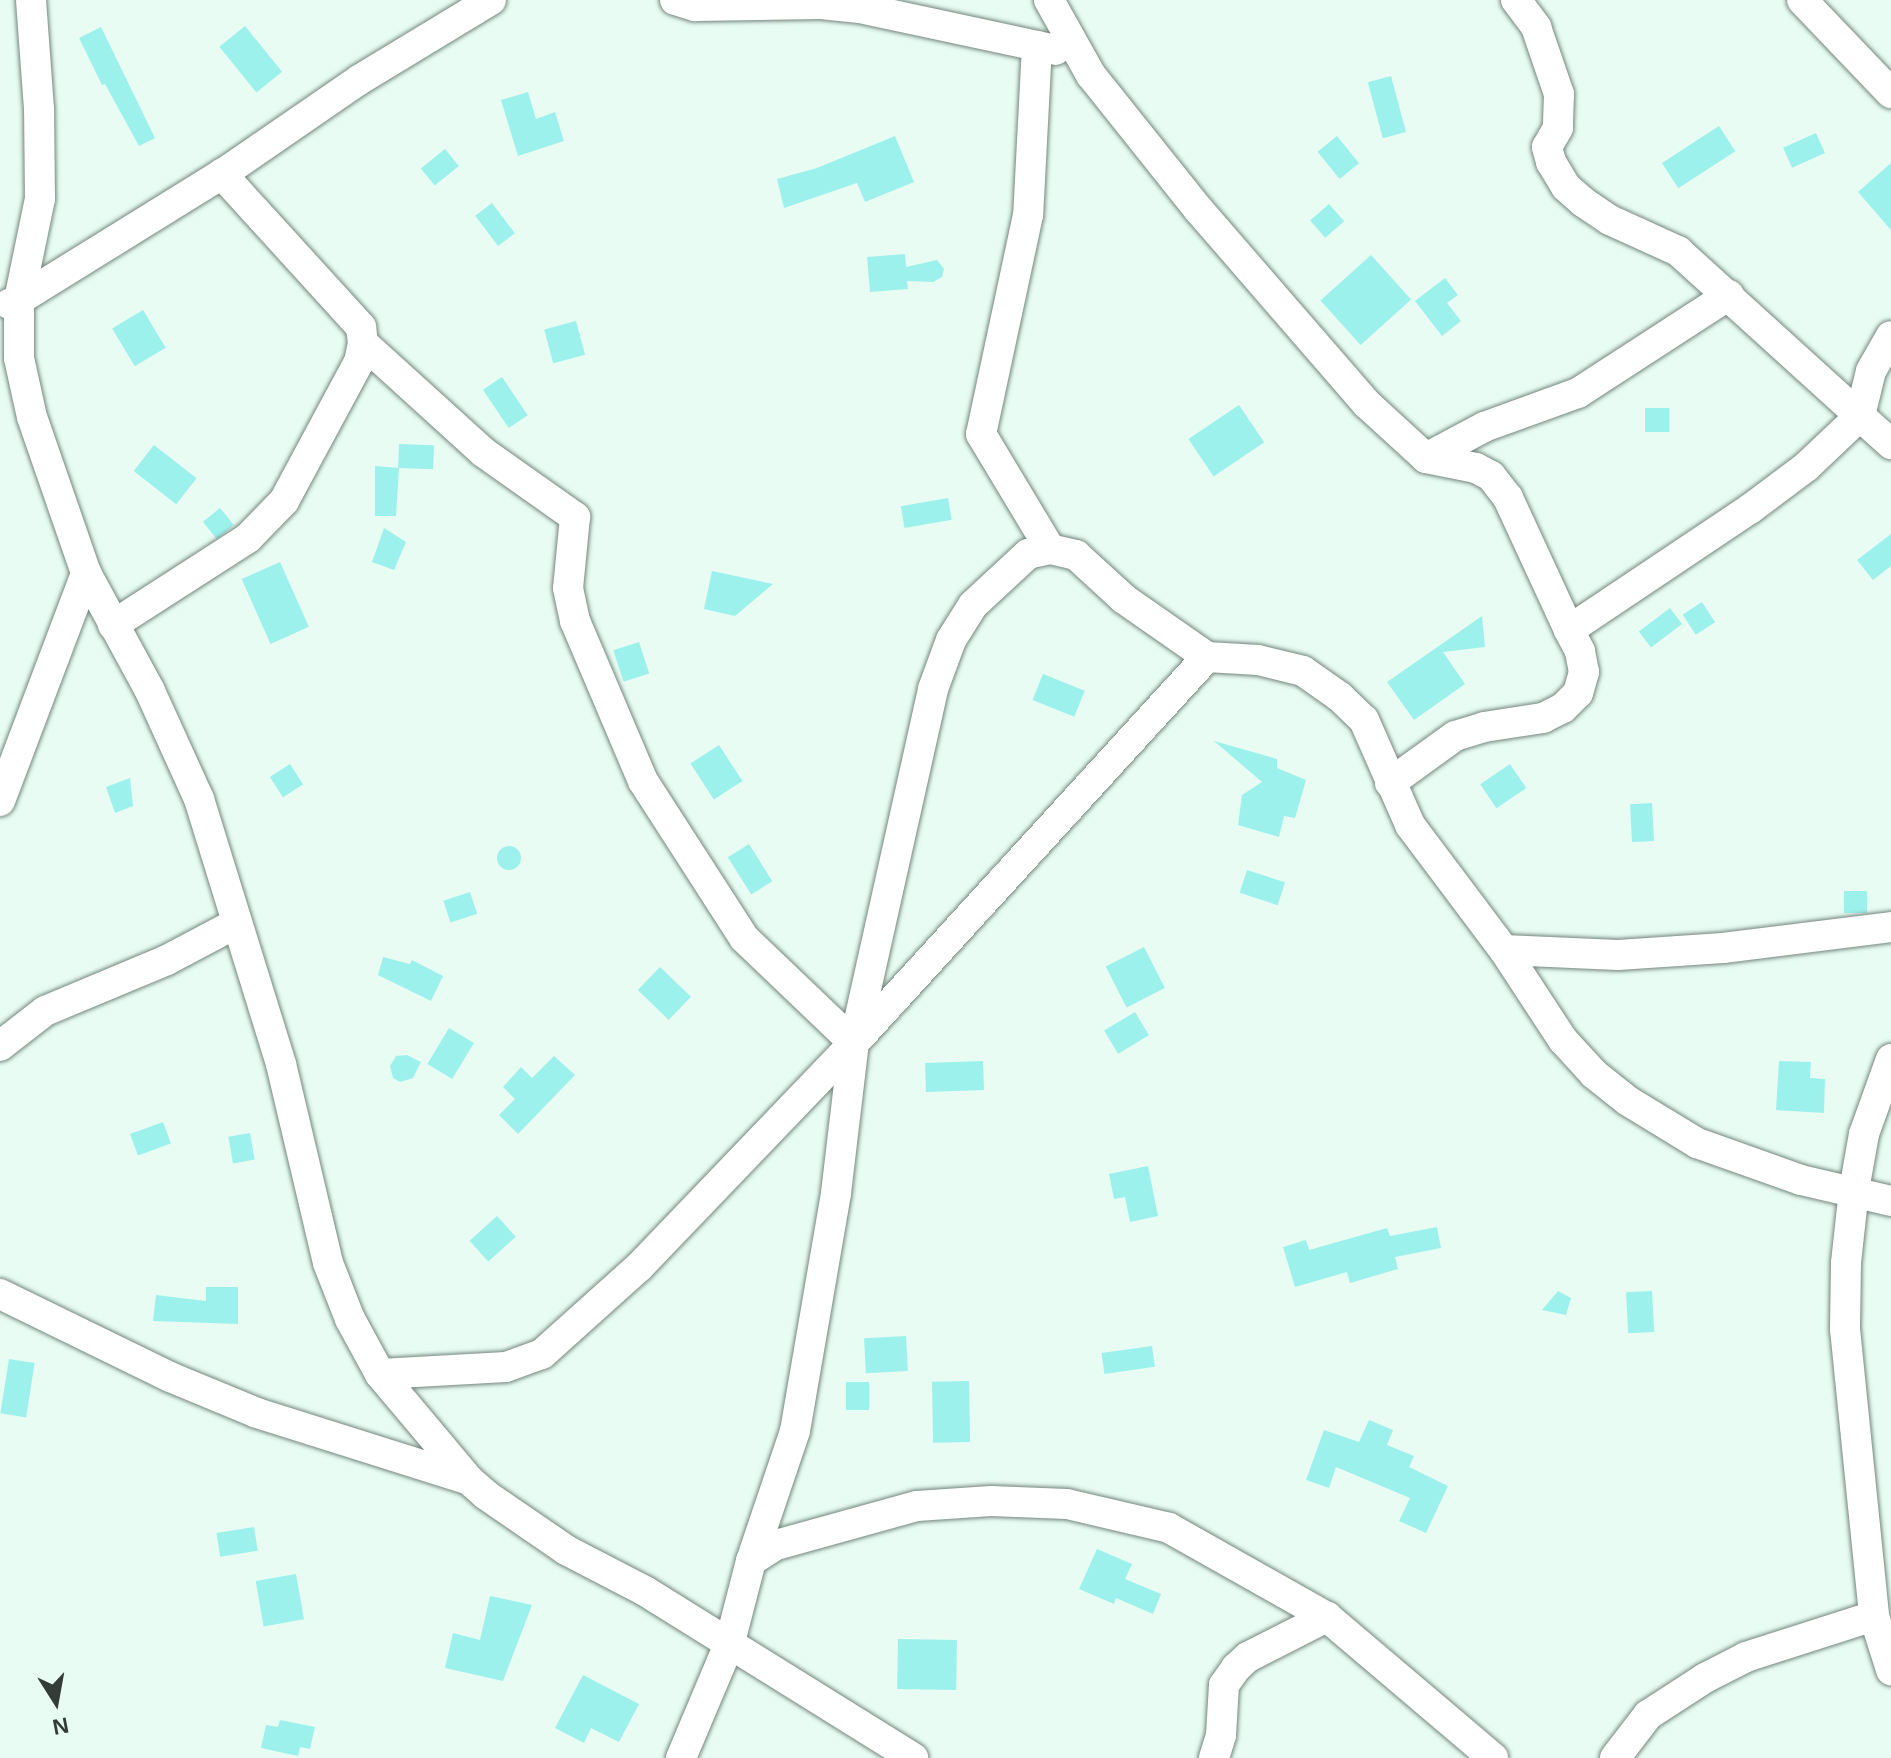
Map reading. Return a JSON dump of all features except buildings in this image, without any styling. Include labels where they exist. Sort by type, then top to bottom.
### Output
[{"type":"street","points":[[31,0],[39,109],[40,199],[10,304],[32,417],[86,573],[150,691],[199,799],[281,1064],[328,1263],[350,1319],[380,1374],[469,1480],[566,1550],[645,1591],[913,1758]]},
{"type":"street","points":[[10,304],[222,174],[359,80],[491,0]]},
{"type":"street","points":[[675,0],[695,6],[821,4],[860,8],[1078,55]]},
{"type":"street","points":[[1049,0],[1078,55],[1248,266],[1367,404],[1426,458],[1476,468],[1491,476],[1508,498],[1580,651],[1584,672],[1578,693],[1563,708],[1543,718],[1484,727],[1455,736],[1390,783]]},
{"type":"street","points":[[1516,0],[1536,27],[1552,64],[1559,94],[1558,128],[1547,147],[1551,162],[1566,187],[1610,220],[1678,251],[1891,444]]},
{"type":"street","points":[[1802,0],[1891,93]]},
{"type":"street","points":[[1037,46],[1028,215],[981,434],[1050,549]]},
{"type":"street","points":[[113,625],[248,538],[284,501],[348,386],[363,343],[361,327],[222,174]]},
{"type":"street","points":[[1426,458],[1484,427],[1578,393],[1729,295]]},
{"type":"street","points":[[1569,630],[1750,509],[1806,467],[1860,416],[1871,371],[1891,336]]},
{"type":"street","points":[[363,343],[483,452],[575,517],[568,588],[575,621],[643,781],[744,938],[854,1043]]},
{"type":"street","points":[[681,1758],[730,1642],[751,1561],[795,1431],[836,1193],[854,1043],[933,689],[951,640],[973,605],[1028,554],[1050,549],[1076,555],[1124,599],[1207,657],[1258,660],[1303,671],[1340,697],[1364,720],[1410,825],[1504,950],[1563,1040],[1594,1074],[1652,1118],[1697,1143],[1787,1175],[1891,1201]]},
{"type":"street","points":[[0,801],[86,573]]},
{"type":"street","points":[[380,1374],[506,1367],[542,1354],[639,1267],[854,1043],[1207,657]]},
{"type":"street","points":[[0,1046],[45,1011],[167,960],[237,923]]},
{"type":"street","points":[[1504,950],[1618,955],[1723,948],[1891,927]]},
{"type":"street","points":[[1891,1059],[1864,1134],[1854,1190],[1846,1263],[1845,1329],[1874,1616],[1891,1670]]},
{"type":"street","points":[[0,1294],[170,1377],[257,1413],[469,1480]]},
{"type":"street","points":[[751,1561],[776,1545],[917,1506],[991,1501],[1067,1504],[1169,1528],[1327,1617],[1493,1758]]},
{"type":"street","points":[[1615,1758],[1648,1715],[1705,1678],[1746,1657],[1874,1616]]},
{"type":"street","points":[[1214,1758],[1221,1735],[1224,1685],[1236,1668],[1248,1657],[1327,1617]]}]
